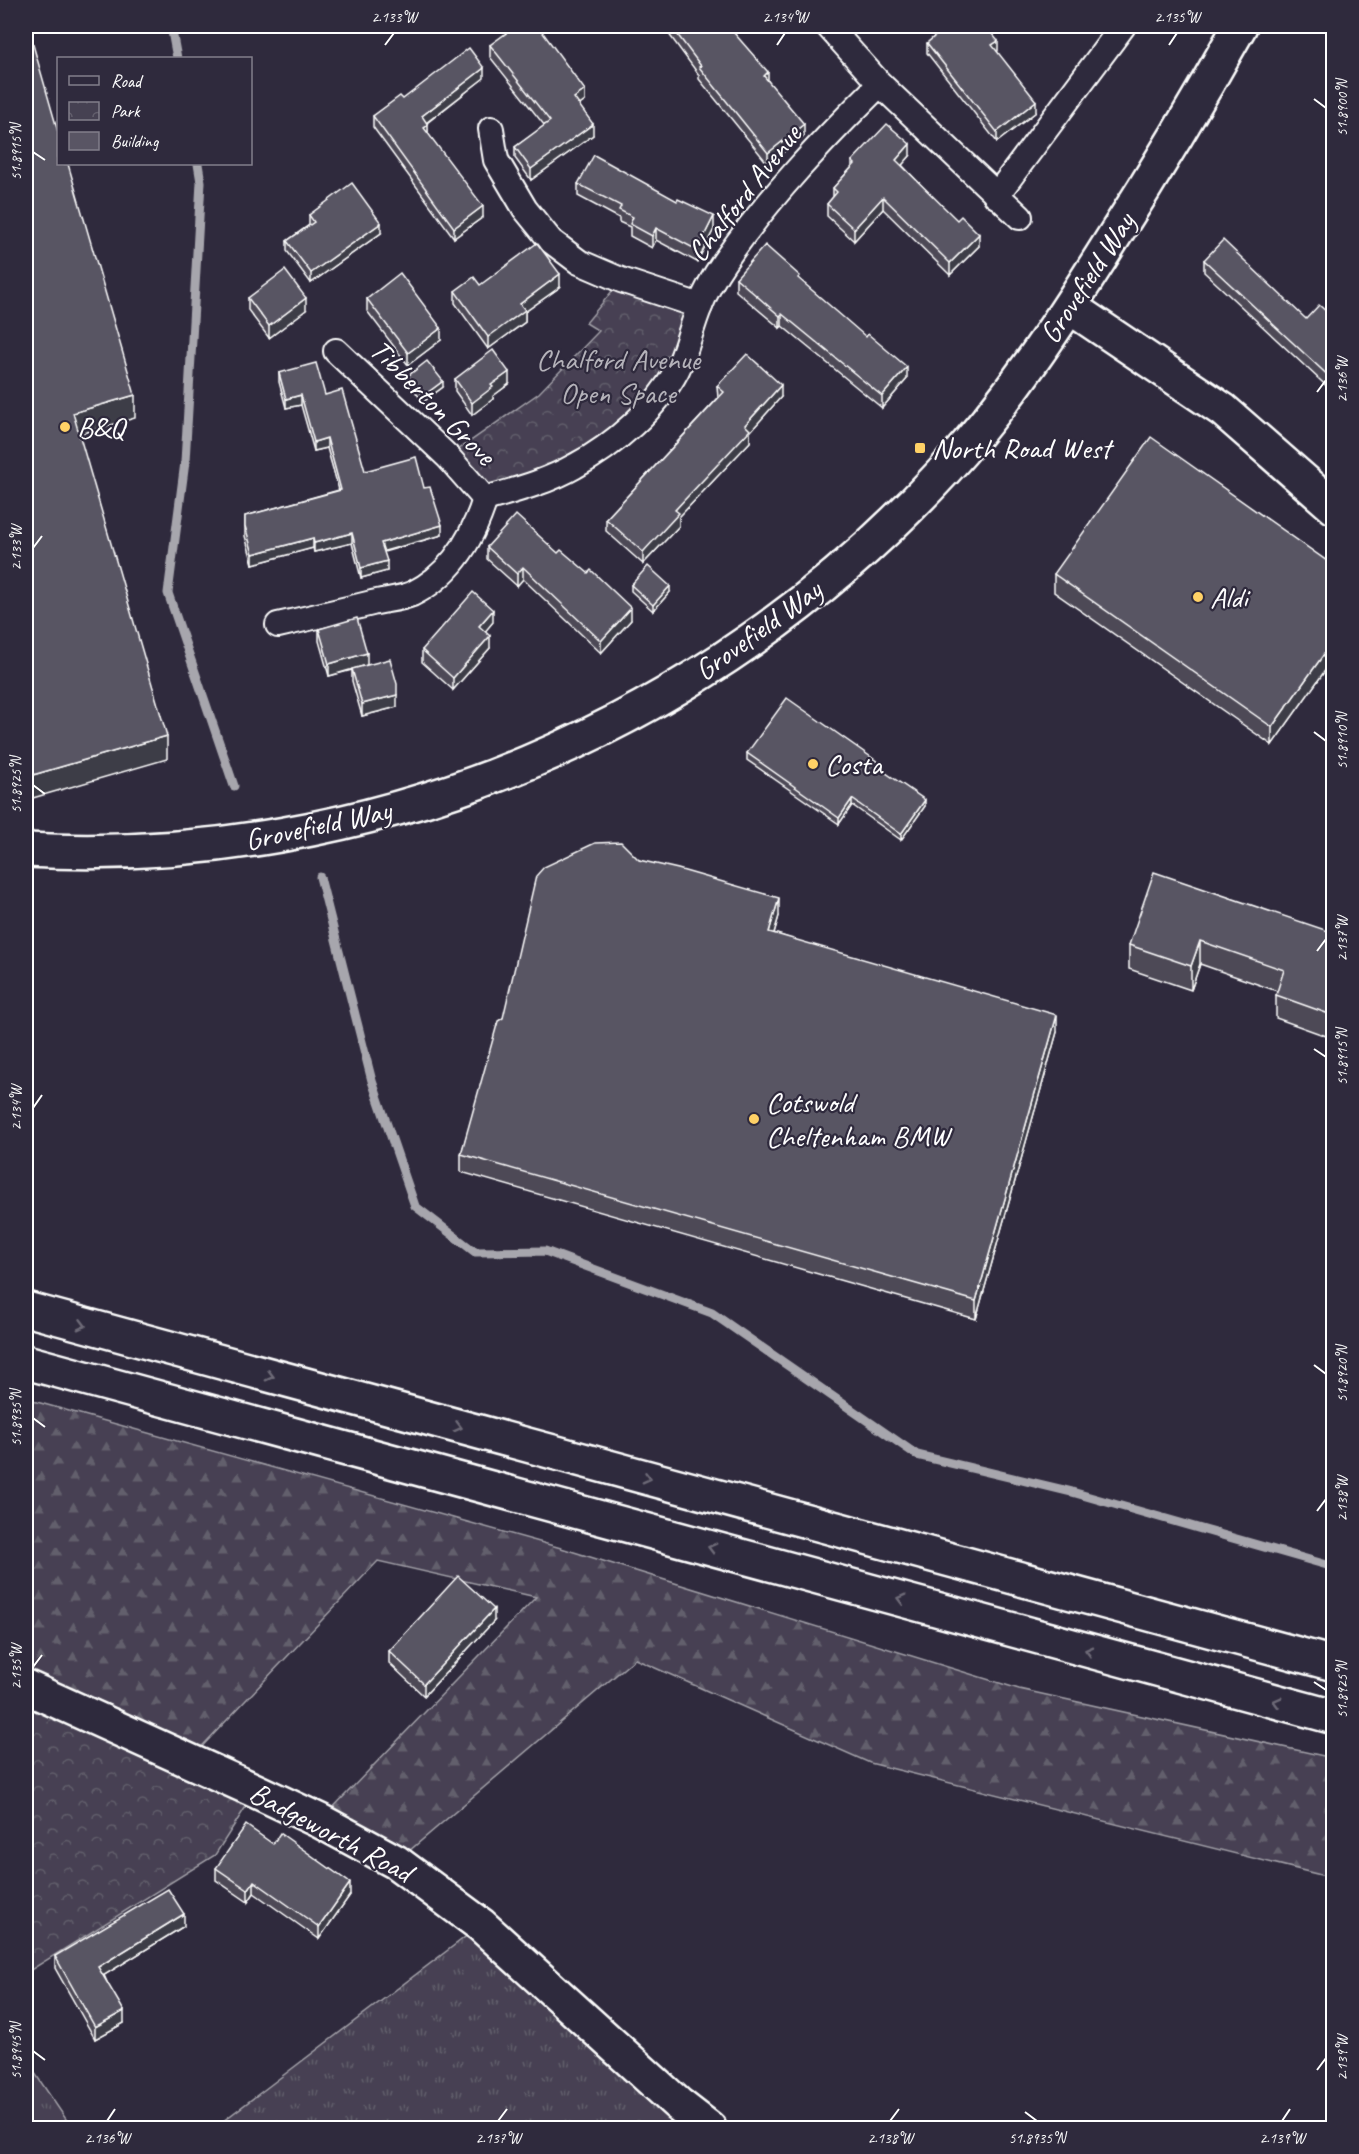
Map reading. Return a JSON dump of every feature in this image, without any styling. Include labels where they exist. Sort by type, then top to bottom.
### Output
[{"type":"main road","name":"Grovefield Way","points":[[26,850],[132,852],[206,846],[279,836],[340,824],[423,802],[561,749],[627,716],[689,680],[761,633],[816,591],[882,534],[946,469],[982,426],[1035,358],[1070,307],[1175,137],[1240,26]]},
{"type":"main road","points":[[1070,307],[1223,410],[1334,507]]},
{"type":"main road","points":[[26,1309],[1334,1664]]},
{"type":"main road","points":[[26,1362],[1334,1717]]},
{"type":"main road","name":"Badgeworth Road","points":[[26,1687],[320,1821],[396,1862],[481,1925],[678,2104],[709,2128]]},
{"type":"street","points":[[828,26],[880,84],[1020,217]]},
{"type":"street","points":[[996,196],[1123,26]]},
{"type":"street","name":"Chalford Avenue","points":[[485,499],[538,483],[576,466],[627,429],[652,405],[677,370],[700,306],[723,264],[756,219],[834,129],[880,84]]},
{"type":"street","points":[[491,129],[496,160],[525,209],[551,241],[579,262],[621,280],[700,306]]},
{"type":"street","name":"Tibberton Grove","points":[[336,351],[448,457],[485,499]]},
{"type":"street","points":[[278,625],[411,594],[433,580],[452,563],[478,521],[485,499]]},
{"type":"green space","name":"Chalford Avenue Open Space","points":[[621,280],[700,306],[693,328],[627,429],[485,499],[448,457],[539,393],[599,331],[586,323]]},
{"type":"green space","points":[[26,1399],[561,1548],[1019,1689],[1333,1758],[1333,1878],[870,1763],[635,1659],[396,1862],[320,1821],[536,1597],[378,1561],[189,1760],[26,1687]]},
{"type":"green space","points":[[26,1687],[256,1791],[215,1855],[26,1973]]},
{"type":"green space","points":[[481,1925],[709,2128],[214,2128]]},
{"type":"green space","points":[[26,2060],[72,2128],[26,2128]]},
{"type":"building","points":[[516,26],[538,26],[585,90],[574,98],[593,124],[531,169],[515,147],[550,121],[490,45]]},
{"type":"building","points":[[671,26],[728,26],[768,72],[764,76],[804,124],[768,153],[699,67],[701,66]]},
{"type":"building","points":[[937,26],[991,26],[992,34],[998,41],[992,45],[1036,101],[997,132],[927,43],[941,31]]},
{"type":"building","name":"B&Q","points":[[26,27],[28,27],[57,128],[57,165],[68,165],[135,395],[73,413],[167,736],[26,777]]},
{"type":"building","points":[[469,48],[484,68],[422,116],[428,125],[424,128],[483,206],[454,228],[373,116],[400,96],[403,99]]},
{"type":"building","points":[[887,124],[910,144],[896,160],[957,220],[961,216],[979,234],[950,263],[883,197],[854,229],[827,204],[837,192],[833,188],[855,164],[852,161]]},
{"type":"building","points":[[594,155],[677,201],[678,199],[714,216],[697,250],[656,228],[652,236],[630,224],[633,217],[619,210],[621,206],[578,184]]},
{"type":"building","points":[[352,183],[381,223],[311,273],[287,241],[314,222],[309,215]]},
{"type":"building","points":[[1223,240],[1306,319],[1319,305],[1334,318],[1334,381],[1204,260]]},
{"type":"building","points":[[537,243],[560,274],[520,304],[525,310],[488,337],[455,291],[474,277],[480,285]]},
{"type":"building","points":[[765,245],[800,276],[798,278],[866,337],[868,334],[907,367],[882,396],[782,314],[780,316],[736,278]]},
{"type":"building","points":[[285,270],[306,298],[269,326],[248,298]]},
{"type":"building","points":[[400,273],[441,328],[408,353],[367,299]]},
{"type":"building","points":[[493,350],[509,372],[472,403],[455,379]]},
{"type":"building","points":[[747,354],[781,385],[745,425],[750,430],[675,510],[679,513],[643,552],[606,519],[724,392],[717,386]]},
{"type":"building","points":[[427,361],[443,381],[423,396],[408,376]]},
{"type":"building","points":[[316,363],[325,395],[342,390],[365,471],[416,457],[424,488],[430,487],[442,525],[381,543],[387,561],[361,568],[352,533],[314,543],[313,538],[253,554],[245,526],[245,516],[341,490],[327,438],[314,442],[301,395],[286,399],[279,373]]},
{"type":"building","name":"Aldi","points":[[1151,437],[1334,566],[1334,640],[1272,727],[1054,574]]},
{"type":"building","points":[[516,515],[558,553],[561,550],[588,573],[591,570],[631,608],[601,641],[523,567],[517,574],[487,547]]},
{"type":"building","points":[[648,566],[670,586],[653,605],[631,585]]},
{"type":"building","points":[[473,592],[493,610],[479,626],[490,636],[453,678],[422,650]]},
{"type":"building","points":[[357,618],[367,653],[329,664],[319,629]]},
{"type":"building","points":[[390,659],[397,684],[397,695],[362,704],[352,669]]},
{"type":"building","name":"Costa","points":[[787,698],[878,762],[876,766],[925,800],[901,834],[852,799],[839,818],[747,753]]},
{"type":"building","name":"Cotswold Cheltenham BMW","points":[[621,842],[639,860],[779,898],[769,932],[1057,1015],[976,1301],[461,1154],[498,1021],[503,1018],[536,876],[544,867],[595,843]]},
{"type":"building","points":[[1154,872],[1334,933],[1334,1000],[1329,1014],[1276,995],[1284,970],[1200,941],[1191,966],[1129,945]]},
{"type":"building","points":[[458,1576],[494,1609],[424,1684],[389,1651]]},
{"type":"building","points":[[246,1825],[273,1844],[280,1833],[350,1883],[319,1927],[254,1881],[248,1890],[216,1868]]},
{"type":"building","points":[[168,1889],[184,1914],[98,1967],[124,2011],[95,2027],[55,1956]]},
{"type":"waterway","points":[[171,26],[177,57]]},
{"type":"waterway","points":[[198,165],[201,182],[185,462],[168,593],[234,786]]},
{"type":"waterway","points":[[320,877],[372,1081],[415,1206],[475,1252],[545,1251],[712,1313],[917,1455],[1072,1492],[1334,1567]]},
{"type":"place","name":"B&Q","points":[[65,427]]},
{"type":"place","name":"North Road West","points":[[920,448]]},
{"type":"place","name":"Aldi","points":[[1198,597]]},
{"type":"place","name":"Costa","points":[[813,764]]},
{"type":"place","name":"Cotswold Cheltenham BMW","points":[[754,1119]]}]
